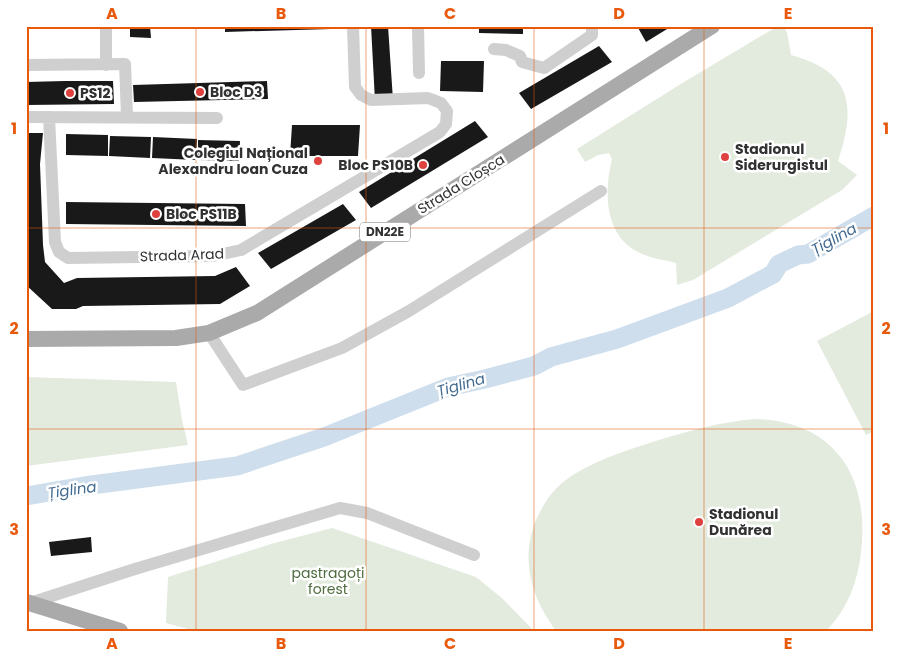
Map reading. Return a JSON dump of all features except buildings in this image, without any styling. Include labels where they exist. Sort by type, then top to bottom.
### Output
[{"type":"main road","name":"Strada Cloșca","points":[[26,339],[176,338],[209,333],[257,313],[712,26]]},
{"type":"main road","points":[[28,603],[120,631]]},
{"type":"street","points":[[106,26],[106,65]]},
{"type":"street","name":"Strada Arad","points":[[49,117],[55,242],[60,252],[68,258],[213,256],[241,250],[440,132],[446,124],[447,111],[441,103],[428,98],[371,100],[361,95],[355,87],[353,26]]},
{"type":"street","points":[[418,26],[419,73]]},
{"type":"street","points":[[494,49],[514,52],[520,56],[522,62],[544,68],[592,35],[592,26]]},
{"type":"street","points":[[26,65],[125,64],[127,117]]},
{"type":"street","points":[[26,117],[217,118]]},
{"type":"street","points":[[209,333],[243,385],[342,348],[409,311],[601,191]]},
{"type":"street","points":[[28,603],[340,508],[367,513],[474,554]]},
{"type":"green space","name":"Stadionul Siderurgistul","points":[[778,26],[783,26],[787,32],[791,55],[812,62],[827,71],[838,82],[844,94],[847,108],[847,124],[838,161],[857,175],[842,190],[693,280],[677,285],[676,263],[638,252],[618,235],[609,211],[608,185],[612,159],[609,153],[598,155],[585,162],[577,149]]},
{"type":"green space","points":[[874,311],[874,431],[866,435],[817,341]]},
{"type":"green space","points":[[26,377],[176,382],[188,445],[26,466]]},
{"type":"green space","name":"Stadionul Dunărea","points":[[755,419],[783,422],[807,430],[826,442],[841,458],[853,477],[859,500],[862,525],[861,552],[857,574],[846,604],[826,631],[556,631],[534,592],[529,564],[531,535],[536,520],[554,491],[562,483],[584,469],[608,457],[633,448],[706,427]]},
{"type":"green space","name":"pastragoți forest","points":[[332,528],[476,577],[503,599],[534,631],[195,631],[166,623],[168,577],[271,544]]},
{"type":"waterway","name":"Țiglina","points":[[26,496],[84,486],[237,466],[324,437],[448,387],[534,366],[551,357],[617,339],[728,298],[773,274],[779,264],[798,255],[808,254],[874,216]]},
{"type":"place","name":"Bloc D3","points":[[200,92]]},
{"type":"place","name":"PS12","points":[[70,93]]},
{"type":"place","name":"Stadionul Siderurgistul","points":[[725,157]]},
{"type":"place","name":"Colegiul Național Alexandru Ioan Cuza","points":[[318,161]]},
{"type":"place","name":"Bloc PS10B","points":[[423,165]]},
{"type":"place","name":"Bloc PS11B","points":[[156,214]]},
{"type":"place","name":"Stadionul Dunărea","points":[[699,522]]}]
